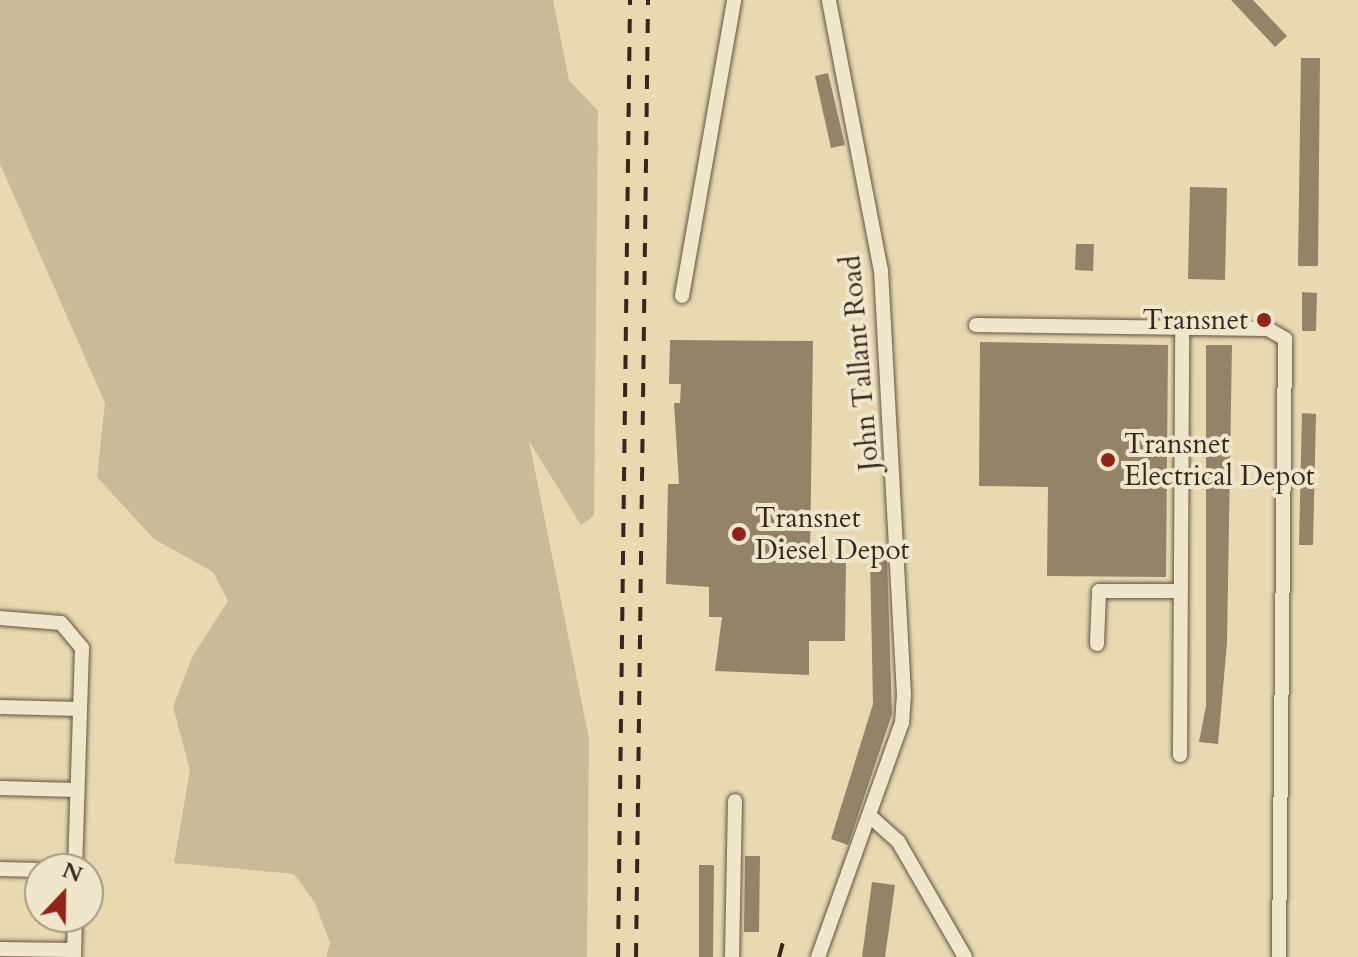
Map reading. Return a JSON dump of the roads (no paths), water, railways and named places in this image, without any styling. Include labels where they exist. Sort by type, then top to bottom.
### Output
[{"type":"street","points":[[682,296],[734,0]]},
{"type":"street","name":"John Tallant Road","points":[[818,957],[871,817],[904,710],[902,548],[881,271],[829,0]]},
{"type":"street","points":[[976,325],[1268,329],[1285,339],[1279,957]]},
{"type":"street","points":[[1180,755],[1182,328]]},
{"type":"street","points":[[1097,644],[1101,590],[1179,591]]},
{"type":"street","points":[[0,618],[49,620],[78,638],[80,709],[75,853]]},
{"type":"street","points":[[0,707],[80,709]]},
{"type":"street","points":[[0,788],[76,790]]},
{"type":"street","points":[[732,957],[735,801]]},
{"type":"street","points":[[871,817],[898,841],[965,957]]},
{"type":"street","points":[[0,869],[24,870]]},
{"type":"street","points":[[0,949],[74,954],[75,933]]},
{"type":"railway","points":[[618,957],[630,0]]},
{"type":"railway","points":[[636,957],[648,0]]},
{"type":"railway","points":[[779,957],[784,938]]},
{"type":"place","name":"Transnet","points":[[1264,320]]},
{"type":"place","name":"Transnet Electrical Depot","points":[[1108,460]]},
{"type":"place","name":"Transnet Diesel Depot","points":[[739,534]]}]
